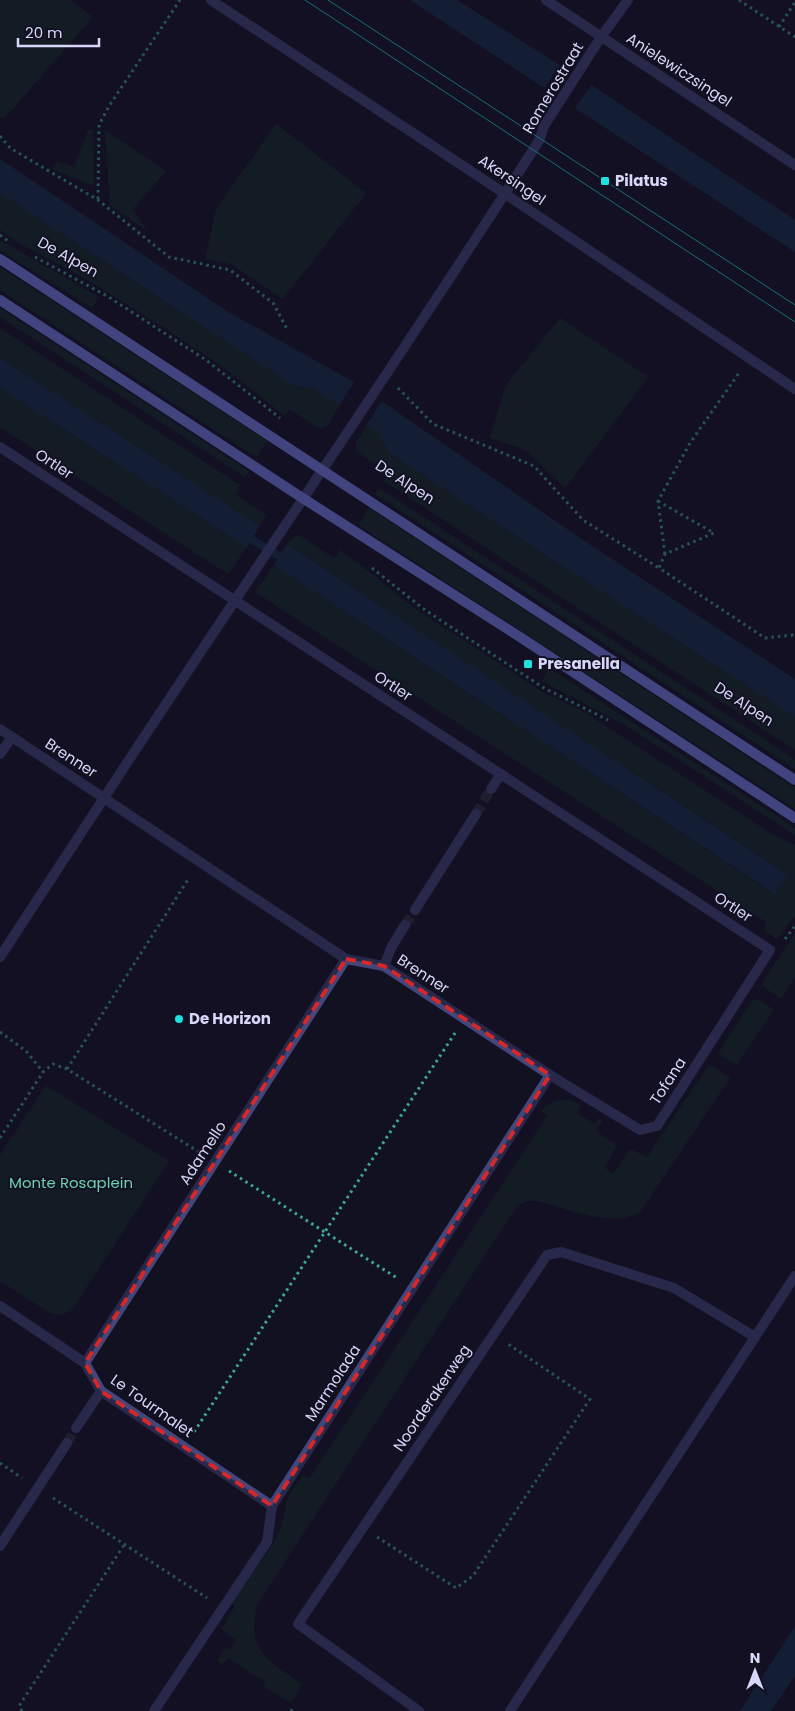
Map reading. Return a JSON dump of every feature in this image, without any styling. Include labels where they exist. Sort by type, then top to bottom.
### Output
[{"type":"main road","points":[[0,259],[324,469],[795,780]]},
{"type":"main road","points":[[0,300],[304,499],[520,636],[795,818]]},
{"type":"street","name":"Akersingel","points":[[211,0],[504,193],[795,389]]},
{"type":"street","name":"Anielewiczsingel","points":[[546,0],[795,165]]},
{"type":"street","name":"Romerostraat","points":[[504,193],[540,139],[544,126],[601,37],[628,0]]},
{"type":"street","points":[[0,957],[234,600],[356,422],[504,193]]},
{"type":"street","name":"Ortler","points":[[0,447],[770,950]]},
{"type":"street","name":"Brenner","points":[[0,729],[200,860],[346,959],[384,966],[550,1075]]},
{"type":"street","points":[[0,754],[12,737]]},
{"type":"street","points":[[492,789],[501,774]]},
{"type":"street","points":[[415,910],[476,814]]},
{"type":"street","points":[[384,966],[392,946],[405,925]]},
{"type":"street","name":"Tofana","points":[[550,1075],[640,1130],[657,1126],[770,950]]},
{"type":"street","name":"Adamello","points":[[84,1363],[346,959]]},
{"type":"street","name":"Marmolada","points":[[154,1711],[267,1542],[272,1506],[550,1075]]},
{"type":"street","name":"Noorderakerweg","points":[[419,1711],[298,1624],[547,1255],[561,1252],[674,1288],[755,1337]]},
{"type":"street","points":[[510,1711],[795,1276]]},
{"type":"street","name":"Le Tourmalet","points":[[0,1306],[84,1363],[101,1391],[272,1506]]},
{"type":"street","points":[[76,1428],[101,1391]]},
{"type":"street","points":[[0,1546],[67,1443]]},
{"type":"path","points":[[98,200],[99,125],[109,106],[180,0]]},
{"type":"path","points":[[739,0],[795,37]]},
{"type":"path","points":[[779,27],[795,2]]},
{"type":"path","points":[[0,136],[10,148],[98,200],[168,257],[230,270],[273,303],[288,330]]},
{"type":"path","name":"De Alpen","points":[[0,235],[13,244]]},
{"type":"path","name":"De Alpen","points":[[28,253],[107,296],[198,355],[286,422]]},
{"type":"path","points":[[659,568],[665,554],[658,501],[690,443],[749,358]]},
{"type":"path","points":[[386,375],[433,424],[534,466],[583,520],[765,638],[793,635],[795,637]]},
{"type":"path","points":[[658,501],[714,533],[665,554]]},
{"type":"path","points":[[370,566],[432,616],[544,688],[576,702],[615,725]]},
{"type":"path","points":[[68,1069],[200,860]]},
{"type":"path","points":[[184,1447],[464,1019]]},
{"type":"path","points":[[0,1032],[26,1051],[43,1072]]},
{"type":"path","points":[[0,1138],[43,1072],[53,1064],[68,1069],[413,1288]]},
{"type":"path","points":[[362,1527],[456,1588],[473,1576],[590,1399],[493,1334]]},
{"type":"path","points":[[0,1463],[37,1489],[222,1608]]},
{"type":"path","points":[[22,1711],[19,1706],[124,1545]]},
{"type":"highlighted area","points":[[346,959],[384,966],[550,1075],[272,1506],[101,1391],[85,1363]]},
{"type":"green space","points":[[0,0],[70,0],[93,17],[3,120],[0,117]]},
{"type":"green space","points":[[276,124],[366,193],[283,299],[231,264],[205,259],[216,209]]},
{"type":"green space","points":[[89,129],[93,130],[94,186],[52,169],[57,161],[74,167]]},
{"type":"green space","points":[[105,130],[166,171],[133,209],[147,231],[110,205]]},
{"type":"green space","points":[[0,193],[294,386],[314,389],[339,406],[328,425],[320,429],[289,409],[285,416],[223,367],[166,329],[88,280],[24,246],[0,230]]},
{"type":"green space","points":[[0,240],[99,297],[92,308],[0,250]]},
{"type":"green space","points":[[0,267],[267,441],[256,457],[0,290]]},
{"type":"green space","points":[[0,308],[249,471],[245,477],[0,317]]},
{"type":"green space","points":[[560,318],[648,377],[565,488],[526,450],[490,438],[506,385]]},
{"type":"green space","points":[[0,328],[240,485],[235,494],[266,515],[260,526],[0,358]]},
{"type":"green space","points":[[0,388],[247,547],[228,574],[0,427]]},
{"type":"green space","points":[[367,424],[380,434],[389,453],[795,717],[795,750],[384,481],[389,474],[356,451],[356,443]]},
{"type":"green space","points":[[379,488],[781,750],[795,760],[795,769],[375,494]]},
{"type":"green space","points":[[369,508],[795,788],[795,809],[358,525]]},
{"type":"green space","points":[[299,535],[334,558],[340,550],[414,608],[546,694],[581,710],[775,836],[795,845],[795,916],[777,939],[765,931],[766,922],[255,592],[274,565],[774,894],[787,874],[287,544]]},
{"type":"green space","points":[[549,668],[795,828],[795,835],[625,725],[542,681]]},
{"type":"green space","points":[[795,933],[795,977],[781,999],[765,988],[762,983]]},
{"type":"green space","points":[[758,999],[774,1010],[736,1065],[718,1053],[752,1000]]},
{"type":"green space","points":[[711,1065],[730,1078],[640,1212],[629,1217],[603,1218],[589,1216],[537,1201],[526,1201],[517,1206],[258,1603],[254,1619],[254,1632],[257,1643],[269,1660],[302,1684],[291,1703],[263,1686],[265,1682],[228,1658],[223,1665],[217,1661],[226,1647],[231,1650],[236,1640],[222,1629],[235,1606],[231,1603],[273,1544],[281,1528],[288,1496],[303,1475],[310,1478],[547,1116],[541,1111],[555,1101],[571,1100],[581,1106],[577,1113],[595,1124],[599,1118],[603,1121],[596,1131],[617,1146],[604,1167],[613,1174],[630,1149],[647,1157],[708,1066]]},
{"type":"green space","name":"Monte Rosaplein","points":[[46,1086],[169,1161],[71,1311],[60,1315],[50,1313],[0,1281],[0,1155]]},
{"type":"water","points":[[410,0],[457,0],[593,86],[795,220],[795,252]]},
{"type":"water","points":[[0,159],[230,313],[354,382],[583,540],[795,679],[795,717],[389,453],[380,434],[314,389],[294,386],[0,193]]},
{"type":"water","points":[[0,358],[260,526],[247,547],[0,388]]},
{"type":"water","points":[[287,544],[788,875],[775,894],[274,565]]},
{"type":"water","points":[[795,1626],[795,1676],[771,1711],[740,1711]]},
{"type":"pier","points":[[561,63],[592,84],[574,110],[543,90]]},
{"type":"pier","points":[[354,382],[382,401],[367,424],[339,406]]},
{"type":"waterway","points":[[244,535],[287,561]]},
{"type":"tunnel","points":[[476,814],[491,789]]},
{"type":"tunnel","points":[[405,925],[415,910]]},
{"type":"tunnel","points":[[67,1443],[76,1428]]},
{"type":"tram line","points":[[305,0],[795,322]]},
{"type":"tram line","points":[[328,0],[795,305]]},
{"type":"place","name":"Pilatus","points":[[605,181]]},
{"type":"place","name":"Presanella","points":[[528,664]]},
{"type":"place","name":"De Horizon","points":[[179,1019]]}]
